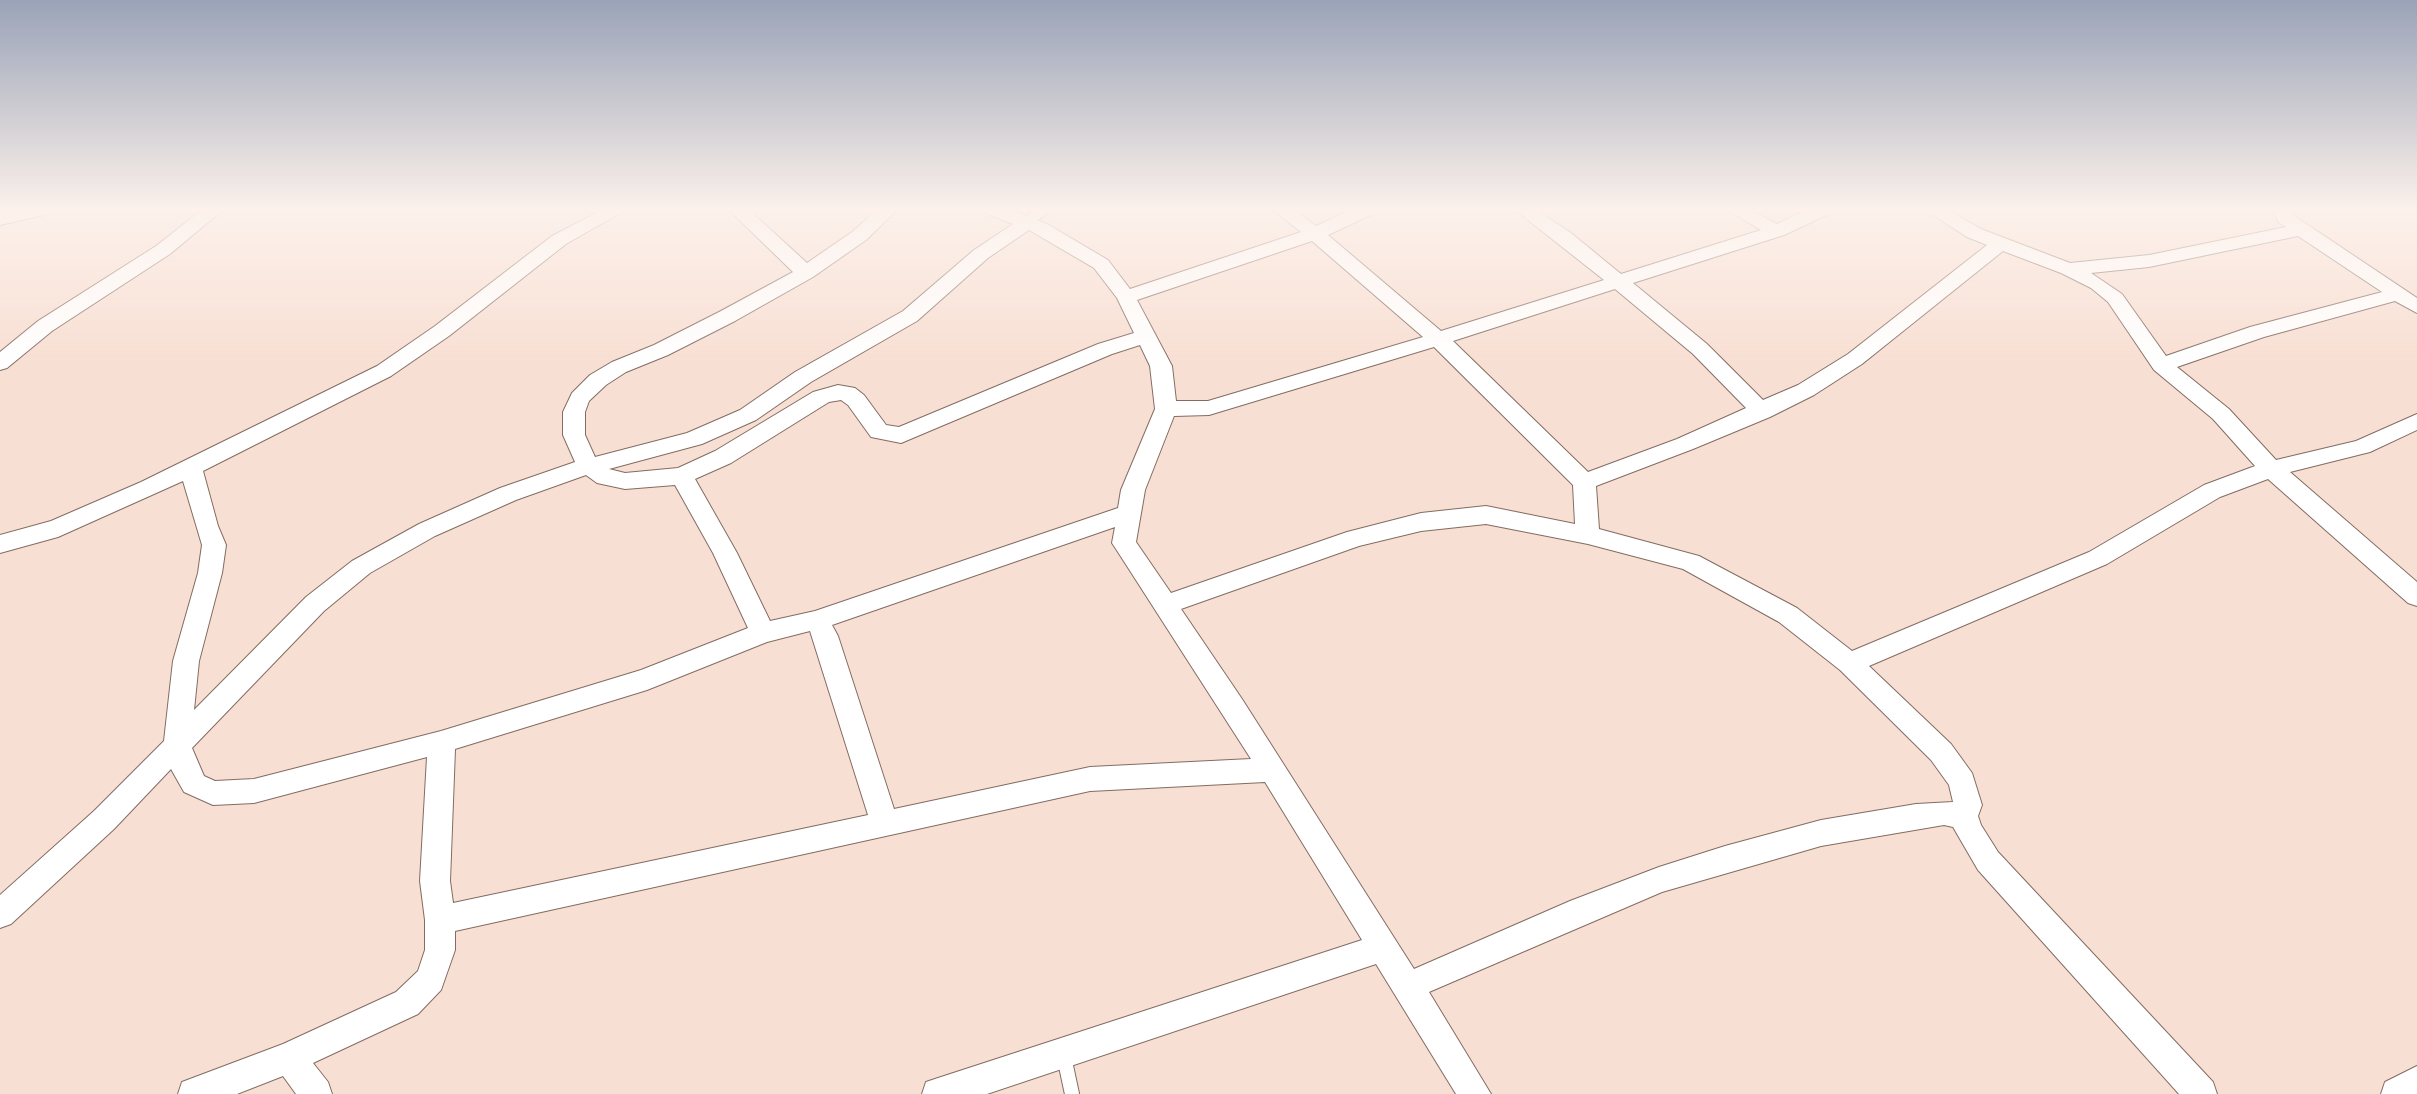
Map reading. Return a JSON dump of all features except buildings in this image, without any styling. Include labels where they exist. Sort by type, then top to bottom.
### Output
[{"type":"street","points":[[0,363],[45,326],[147,260]]},
{"type":"street","points":[[0,544],[58,528],[191,468],[384,371],[441,331],[533,260]]},
{"type":"street","points":[[792,260],[806,273]]},
{"type":"street","points":[[825,260],[806,273],[718,321],[661,350],[620,367],[598,380],[580,398],[574,412],[574,435],[579,450],[589,466],[605,477],[625,481],[682,476],[723,457],[821,398],[838,392],[847,393],[856,400],[879,432],[901,435],[1072,362],[1146,336]]},
{"type":"street","points":[[0,914],[88,835],[309,610],[361,567],[404,541],[508,494],[589,466],[666,448],[713,432],[748,415],[803,377],[910,316],[974,260]]},
{"type":"street","points":[[1096,260],[1126,297],[1161,366],[1166,409],[1133,490],[1124,543],[1272,770],[1475,1094]]},
{"type":"street","points":[[1126,297],[1237,260]]},
{"type":"street","points":[[1346,260],[1438,339],[1584,482],[1588,534]]},
{"type":"street","points":[[1592,260],[1700,349],[1761,412]]},
{"type":"street","points":[[1166,409],[1209,408],[1689,260]]},
{"type":"street","points":[[1584,482],[1761,412],[1806,390],[1855,359],[1980,260]]},
{"type":"street","points":[[2044,260],[2098,284],[2115,298],[2161,365],[2221,414],[2271,469],[2417,596]]},
{"type":"street","points":[[2068,269],[2156,260]]},
{"type":"street","points":[[2348,260],[2417,307]]},
{"type":"street","points":[[2161,365],[2257,332],[2398,294]]},
{"type":"street","points":[[1849,663],[2098,558],[2212,491],[2271,469],[2361,447],[2417,421]]},
{"type":"street","points":[[191,468],[206,526],[214,545],[210,573],[186,661],[177,744],[184,769],[194,784],[213,793],[232,794],[254,791],[441,742],[647,679],[763,633],[816,620],[1128,514]]},
{"type":"street","points":[[682,476],[725,553],[763,633]]},
{"type":"street","points":[[1165,605],[1355,538],[1421,522],[1486,515],[1588,534],[1690,562],[1788,615],[1849,663],[1941,752],[1962,781],[1968,805],[1964,816],[1968,830],[1988,861],[2200,1094]]},
{"type":"street","points":[[816,620],[825,636],[885,824]]},
{"type":"street","points":[[194,1094],[289,1058],[407,1003],[430,980],[440,950],[440,920],[435,881],[440,812],[441,742]]},
{"type":"street","points":[[440,920],[1090,779],[1272,770]]},
{"type":"street","points":[[1409,986],[1659,879],[1832,831],[1916,816],[1944,813],[1964,816]]},
{"type":"street","points":[[938,1094],[1384,947]]},
{"type":"street","points":[[289,1058],[316,1094]]},
{"type":"street","points":[[2397,1094],[2417,1082]]},
{"type":"lane","points":[[1063,1052],[1072,1094]]}]
